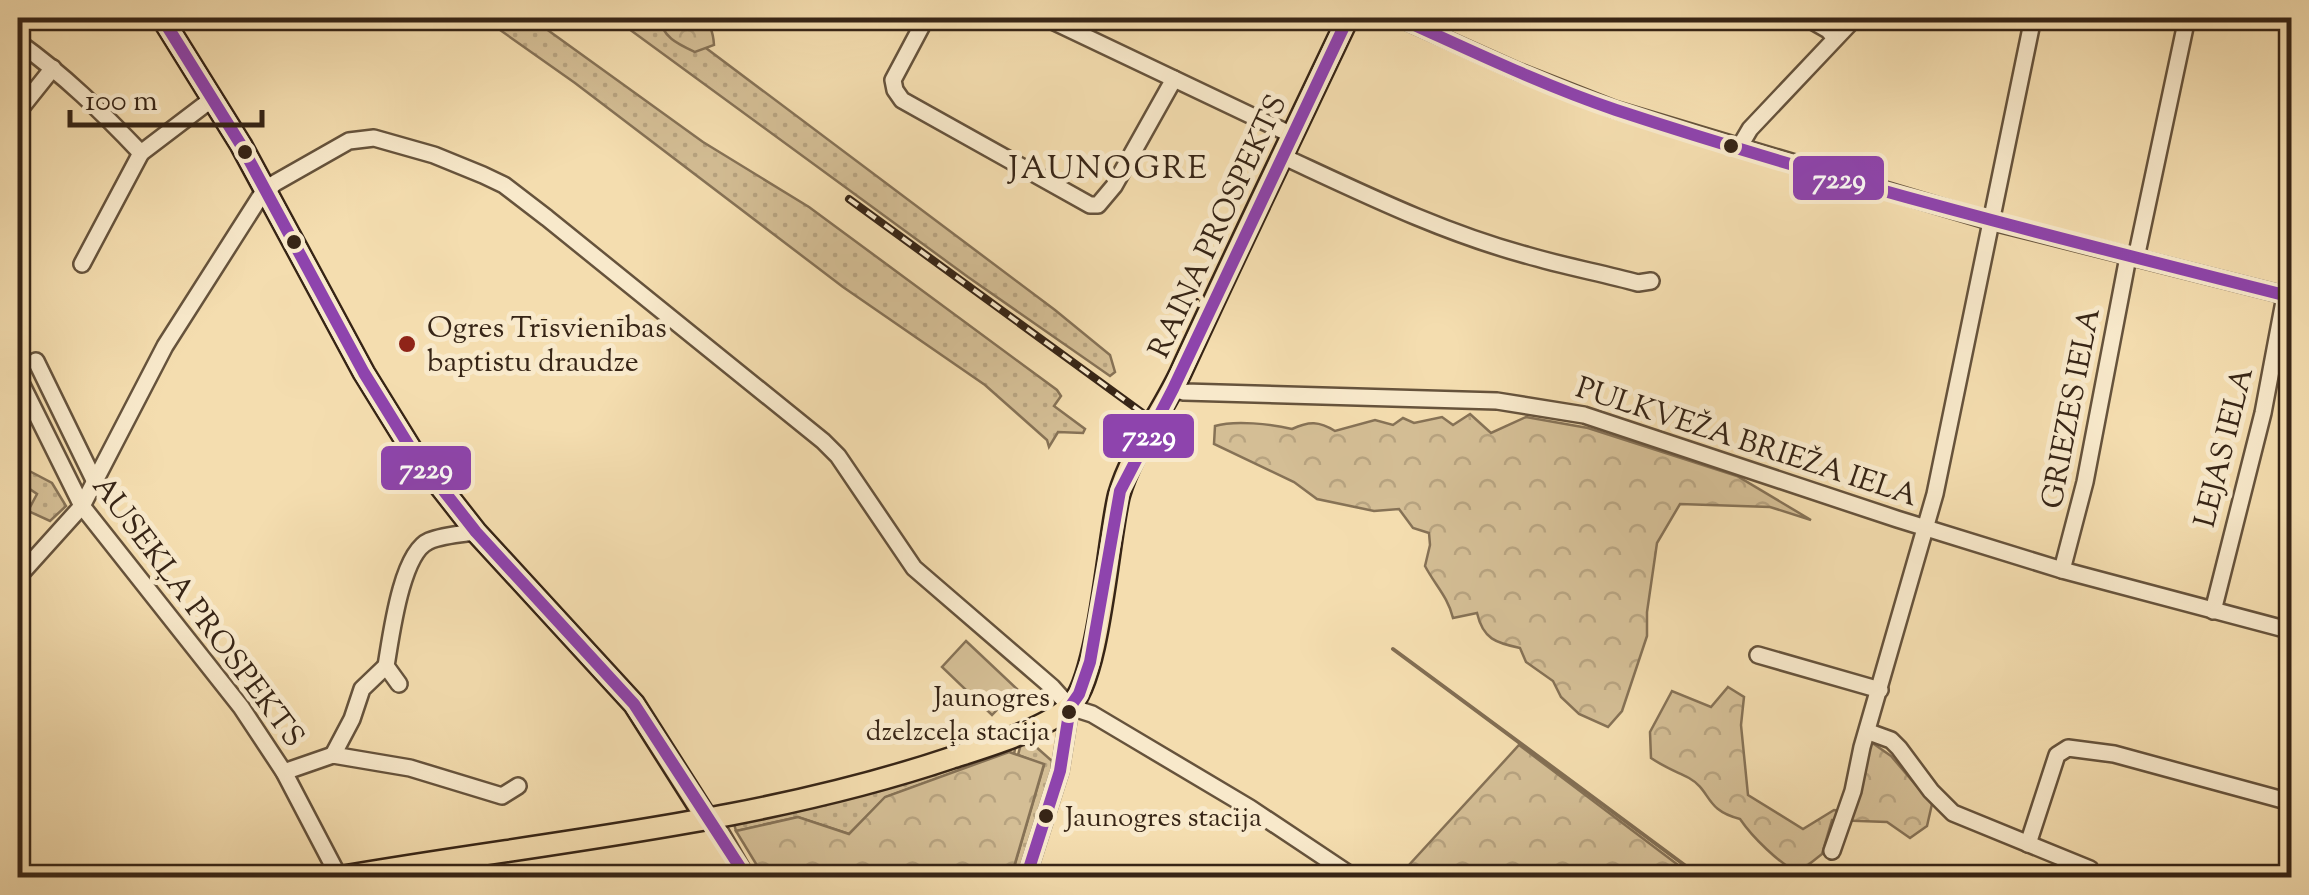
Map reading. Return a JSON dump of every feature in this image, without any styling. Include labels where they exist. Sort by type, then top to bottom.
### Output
[{"type":"main road","points":[[162,18],[266,190],[364,373],[411,448],[476,532],[634,704],[707,820]]},
{"type":"main road","name":"RAIŅA PROSPEKTS","points":[[1070,707],[1090,662],[1115,514],[1131,465],[1173,389],[1348,18]]},
{"type":"main road","points":[[349,876],[707,820],[906,774],[1022,733],[1070,707]]},
{"type":"street","points":[[926,18],[893,80],[902,100],[1090,205],[1098,205],[1114,186],[1174,79]]},
{"type":"street","points":[[1046,18],[1292,135]]},
{"type":"street","points":[[1399,18],[1559,89],[1740,146],[1989,220],[2288,296]]},
{"type":"street","points":[[1807,18],[1835,38]]},
{"type":"street","points":[[1740,146],[1750,129],[1854,18]]},
{"type":"street","points":[[1832,851],[1926,528],[2033,18]]},
{"type":"street","name":"GRIEZES IELA","points":[[2062,570],[2086,482],[2187,18]]},
{"type":"street","points":[[18,42],[104,112],[141,153]]},
{"type":"street","points":[[18,106],[22,108],[54,68]]},
{"type":"street","points":[[82,264],[141,153],[212,99]]},
{"type":"street","points":[[18,576],[82,506],[165,346],[266,190],[349,141],[374,138],[457,163],[504,186],[804,423],[838,456],[914,568],[1070,707],[1092,714],[1129,736],[1298,838],[1356,878]]},
{"type":"street","points":[[1282,156],[1391,207],[1486,242],[1638,283],[1651,282]]},
{"type":"street","name":"LEJAS IELA","points":[[2213,611],[2288,296]]},
{"type":"street","points":[[36,361],[94,482]]},
{"type":"street","name":"AUSEKĻA PROSPEKTS","points":[[18,377],[82,506],[212,668],[349,876]]},
{"type":"street","name":"PULKVEŽA BRIEŽA IELA","points":[[1173,389],[1469,400],[1554,408],[1618,424],[2062,570],[2292,631]]},
{"type":"street","points":[[333,756],[362,688],[386,666],[394,620],[413,556],[426,542],[476,532]]},
{"type":"street","points":[[1758,655],[1880,690]]},
{"type":"street","points":[[386,666],[399,684]]},
{"type":"street","points":[[1026,878],[1060,772],[1070,707]]},
{"type":"street","points":[[1869,732],[1899,748],[1931,792],[1953,814],[2090,868]]},
{"type":"street","points":[[2028,844],[2057,754],[2068,748],[2114,754],[2282,800]]},
{"type":"street","points":[[284,772],[333,756],[410,768],[502,796],[518,786]]},
{"type":"street","points":[[707,820],[720,833],[746,878]]},
{"type":"green space","points":[[690,16],[704,20],[714,45],[695,52],[677,43],[667,35],[660,18]]},
{"type":"green space","points":[[483,18],[531,18],[703,142],[809,207],[1057,390],[1061,396],[1054,406],[1085,429],[1083,433],[1058,432],[1049,447],[1047,440],[985,385],[843,287]]},
{"type":"green space","points":[[614,18],[666,18],[1055,310],[1110,355],[1115,372],[1110,376],[968,277]]},
{"type":"green space","points":[[1470,414],[1491,433],[1526,417],[1588,428],[1737,476],[1811,520],[1770,507],[1680,504],[1657,543],[1647,636],[1622,711],[1608,727],[1579,714],[1561,697],[1553,681],[1526,662],[1520,648],[1497,642],[1487,634],[1477,613],[1453,618],[1425,566],[1429,533],[1413,528],[1399,509],[1374,511],[1317,499],[1294,482],[1214,444],[1215,426],[1223,424],[1253,423],[1292,429],[1314,423],[1335,431],[1375,420],[1393,425],[1403,418],[1414,423],[1442,417],[1453,425]]},
{"type":"green space","points":[[18,465],[52,483],[66,506],[50,521],[28,511],[37,494],[18,481]]},
{"type":"green space","points":[[966,641],[1017,689],[992,715],[942,667]]},
{"type":"green space","points":[[1728,687],[1744,697],[1741,725],[1748,795],[1803,829],[1834,810],[1852,812],[1871,742],[1891,756],[1932,804],[1927,826],[1910,838],[1887,822],[1832,820],[1822,854],[1798,873],[1790,868],[1766,849],[1740,819],[1714,806],[1696,783],[1651,758],[1650,732],[1672,691],[1711,707]]},
{"type":"green space","points":[[1016,744],[1014,754],[1009,752],[886,797],[849,834],[798,817],[736,831],[733,820]]},
{"type":"green space","points":[[1021,744],[1035,746],[1052,761],[1051,776],[1020,877],[1011,878],[1044,765],[1018,755]]},
{"type":"green space","points":[[1519,745],[1694,877],[1398,877]]},
{"type":"green space","points":[[1009,752],[1044,764],[1011,877],[764,877],[736,831],[798,817],[849,834],[885,797]]},
{"type":"waterway","points":[[1393,649],[1702,878]]},
{"type":"railway","points":[[849,199],[1188,446]]},
{"type":"transit line","name":"7229","points":[[162,18],[241,145],[364,373],[411,449],[476,532],[634,704],[747,878]]},
{"type":"transit line","name":"7229","points":[[1026,878],[1060,771],[1070,707],[1090,662],[1120,491],[1173,389],[1348,18]]},
{"type":"transit line","name":"7229","points":[[1399,18],[1561,90],[1699,137],[1952,210],[2292,297]]},
{"type":"place","name":"Ogres Trīsvienības baptistu draudze","points":[[407,344]]},
{"type":"place","name":"Jaunogres dzelzceļa stacija","points":[[1069,712]]},
{"type":"place","name":"Jaunogres stacija","points":[[1046,816]]},
{"type":"district","name":"JAUNOGRE","points":[[1109,167]]}]
